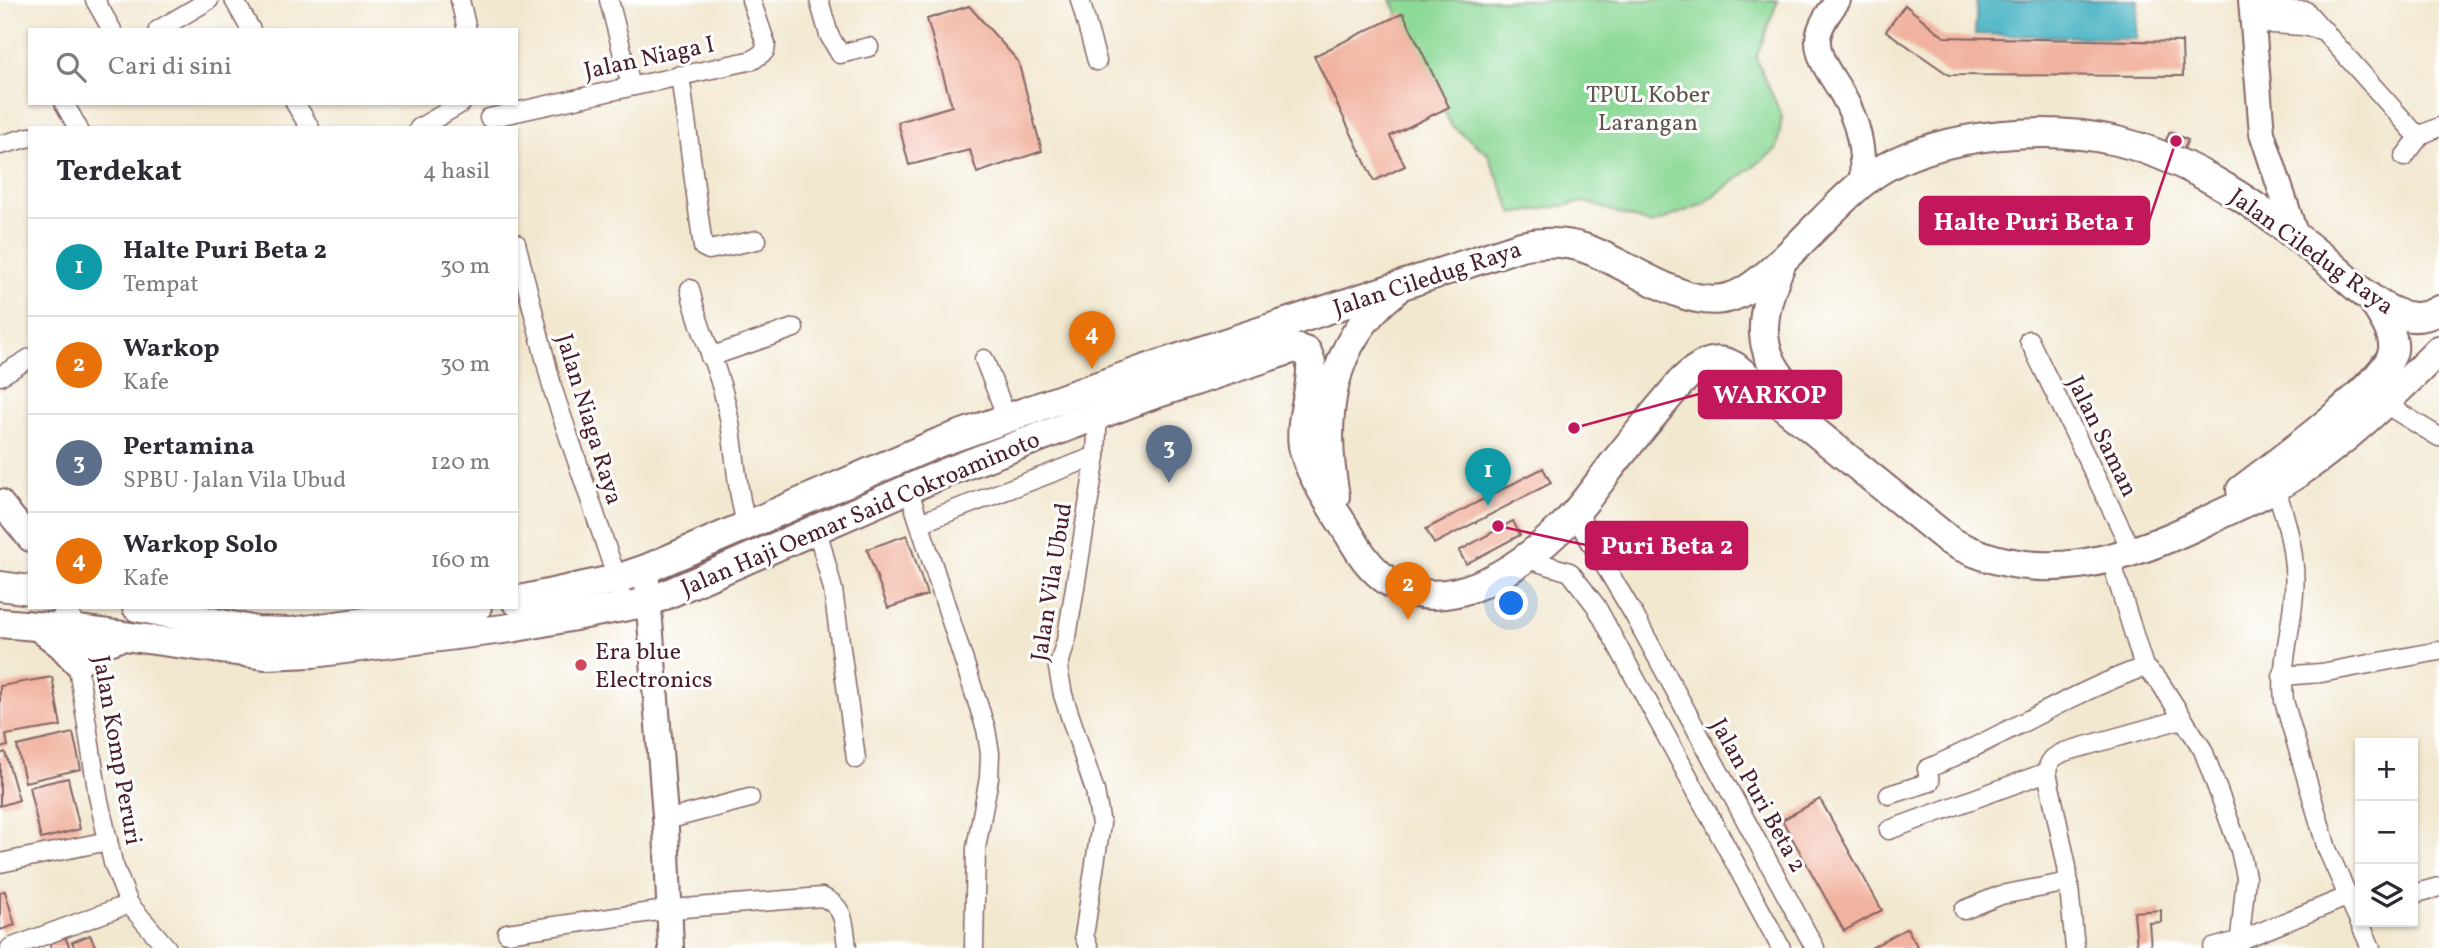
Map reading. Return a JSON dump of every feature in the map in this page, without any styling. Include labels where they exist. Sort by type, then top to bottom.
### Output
[{"type":"main road","points":[[1838,0],[1824,20],[1818,38],[1828,71],[1842,94],[1862,139],[1863,183]]},
{"type":"main road","points":[[2253,10],[2262,133],[2295,236]]},
{"type":"main road","name":"Jalan Ciledug Raya","points":[[1230,355],[1287,337],[1413,280],[1521,246],[1551,242],[1585,249],[1688,296],[1713,301],[1743,291],[1783,260],[1863,183],[1901,160],[1965,141],[2024,135],[2098,138],[2149,151],[2188,167],[2246,201],[2295,236],[2373,301],[2407,317],[2421,317],[2439,310]]},
{"type":"main road","points":[[1783,260],[1769,292],[1763,329],[1768,359],[1787,387],[1914,494],[1955,522],[2010,551],[2072,566]]},
{"type":"main road","points":[[1338,516],[1329,463],[1327,429],[1335,375],[1343,355],[1366,319],[1384,300],[1413,280]]},
{"type":"main road","points":[[2192,528],[2293,449],[2385,370],[2393,353],[2393,342],[2373,301]]},
{"type":"main road","points":[[1287,337],[1311,359],[1303,448],[1338,516],[1377,574],[1393,587],[1410,593],[1454,593],[1482,583],[1524,558],[1558,531],[1580,508],[1685,378],[1712,362],[1728,362],[1950,541],[1984,557],[2016,565],[2072,566],[2122,556],[2192,528],[2276,487],[2385,404],[2439,350]]},
{"type":"main road","name":"Jalan Haji Oemar Said Cokroaminoto","points":[[518,601],[617,579],[646,569],[940,442],[1098,385],[1230,355]]},
{"type":"main road","name":"Jalan Haji Oemar Said Cokroaminoto","points":[[0,623],[39,627],[68,618],[122,636],[265,655],[313,653],[510,628],[636,604],[908,488],[1098,416],[1230,355]]},
{"type":"main road","points":[[0,502],[28,537]]},
{"type":"main road","points":[[646,569],[636,604],[666,820],[672,909],[671,948]]},
{"type":"main road","points":[[0,586],[28,590]]},
{"type":"main road","points":[[147,609],[256,631],[292,632],[462,609]]},
{"type":"main road","points":[[39,627],[78,662],[92,647],[122,636]]},
{"type":"street","points":[[95,0],[111,28]]},
{"type":"street","points":[[161,28],[209,0]]},
{"type":"street","points":[[234,0],[250,28]]},
{"type":"street","points":[[460,0],[467,28]]},
{"type":"street","points":[[609,0],[631,86]]},
{"type":"street","name":"Jalan Niaga I","points":[[488,116],[744,62],[765,51],[766,44],[751,0]]},
{"type":"street","points":[[820,0],[829,35],[840,54],[869,47]]},
{"type":"street","points":[[1080,0],[1097,61]]},
{"type":"street","points":[[2253,10],[2306,11],[2403,122],[2421,135]]},
{"type":"street","points":[[680,75],[703,247],[709,250],[757,240]]},
{"type":"street","points":[[65,105],[76,125]]},
{"type":"street","points":[[296,105],[309,126]]},
{"type":"street","points":[[422,126],[459,105]]},
{"type":"street","points":[[2404,157],[2421,135],[2439,127]]},
{"type":"street","points":[[0,145],[28,138]]},
{"type":"street","name":"Jalan Niaga Raya","points":[[518,251],[553,390],[617,579],[636,604]]},
{"type":"street","points":[[690,289],[696,320],[728,408],[738,499],[747,526]]},
{"type":"street","points":[[710,356],[794,328]]},
{"type":"street","name":"Jalan Saman","points":[[2029,340],[2122,556],[2144,667]]},
{"type":"street","points":[[0,376],[28,359]]},
{"type":"street","points":[[984,359],[1007,418]]},
{"type":"street","name":"Jalan Vila Ubud","points":[[1089,948],[1084,936],[1101,824],[1095,791],[1063,695],[1058,668],[1067,637],[1096,456],[1098,385]]},
{"type":"street","points":[[2385,404],[2439,437]]},
{"type":"street","points":[[920,523],[1096,456]]},
{"type":"street","points":[[2213,948],[2240,944],[2355,905],[2327,849],[2284,701],[2282,676],[2294,593],[2294,565],[2276,487]]},
{"type":"street","points":[[908,488],[986,729],[990,753],[989,778],[976,848],[974,948]]},
{"type":"street","name":"Jalan Puri Beta 2","points":[[1580,508],[1584,530],[1815,948]]},
{"type":"street","points":[[817,528],[833,590],[856,759]]},
{"type":"street","points":[[1524,558],[1570,572],[1596,606],[1781,948]]},
{"type":"street","points":[[1596,606],[1619,589]]},
{"type":"street","name":"Jalan Komp Peruri","points":[[68,618],[108,841],[129,904],[167,948]]},
{"type":"street","points":[[2282,676],[2321,673],[2439,651]]},
{"type":"street","points":[[1638,682],[1661,666]]},
{"type":"street","points":[[1889,795],[1930,782],[1927,769],[1980,746],[2106,681],[2144,667],[2159,681],[2203,750],[2241,850],[2246,877],[2240,944]]},
{"type":"street","points":[[2075,948],[2069,882],[2047,772],[2053,757],[2182,719]]},
{"type":"street","points":[[1889,830],[2047,772]]},
{"type":"street","points":[[666,820],[750,798]]},
{"type":"street","points":[[0,863],[108,841]]},
{"type":"street","points":[[1751,893],[1776,878]]},
{"type":"street","points":[[1964,910],[2001,895],[2069,882]]},
{"type":"street","points":[[2418,893],[2439,887]]},
{"type":"street","points":[[507,933],[672,909],[822,897],[836,902],[844,914],[847,948]]},
{"type":"street","points":[[10,948],[129,904]]},
{"type":"street","points":[[2363,927],[2371,948]]},
{"type":"green space","name":"TPUL Kober Larangan","points":[[1391,0],[1778,0],[1756,58],[1782,117],[1777,149],[1703,204],[1652,224],[1585,202],[1513,214],[1488,154],[1451,125]]},
{"type":"water","points":[[1977,0],[2138,0],[2136,39],[1975,34]]},
{"type":"building","points":[[1905,5],[1944,37],[2182,42],[2183,76],[1949,75],[1886,31]]},
{"type":"building","points":[[969,6],[1018,61],[1042,151],[977,173],[970,150],[909,165],[898,122],[952,106],[927,19]]},
{"type":"building","points":[[1403,13],[1449,107],[1390,136],[1405,166],[1374,181],[1314,56]]},
{"type":"building","points":[[2170,132],[2188,140],[2183,151],[2165,142]]},
{"type":"building","points":[[1543,468],[1551,483],[1434,544],[1426,529]]},
{"type":"building","points":[[1513,521],[1520,535],[1466,564],[1459,551]]},
{"type":"building","points":[[907,535],[927,595],[888,608],[867,549]]},
{"type":"building","points":[[52,677],[61,726],[6,735],[8,746],[0,748],[0,686]]},
{"type":"building","points":[[73,733],[81,769],[25,782],[17,746]]},
{"type":"building","points":[[5,752],[19,800],[0,806],[0,754]]},
{"type":"building","points":[[68,778],[80,829],[41,839],[29,787]]},
{"type":"building","points":[[1820,799],[1882,910],[1844,931],[1782,820]]},
{"type":"building","points":[[5,891],[15,925],[0,930],[0,892]]},
{"type":"building","points":[[2161,910],[2161,922],[2149,923],[2151,948],[2137,948],[2134,912]]},
{"type":"building","points":[[1907,928],[1918,948],[1871,948]]},
{"type":"building","points":[[90,935],[96,948],[75,948],[72,942]]},
{"type":"building","points":[[65,937],[70,948],[51,948],[49,944]]},
{"type":"place","name":"Halte Puri Beta 1","points":[[2176,141]]},
{"type":"place","name":"Warkop Solo","points":[[1092,369]]},
{"type":"place","name":"WARKOP","points":[[1574,428]]},
{"type":"place","name":"Pertamina","points":[[1169,483]]},
{"type":"place","name":"Halte Puri Beta 2","points":[[1488,506]]},
{"type":"place","name":"Puri Beta 2","points":[[1498,526]]},
{"type":"place","name":"Warkop","points":[[1408,620]]},
{"type":"place","name":"Era blue Electronics","points":[[581,665]]}]
